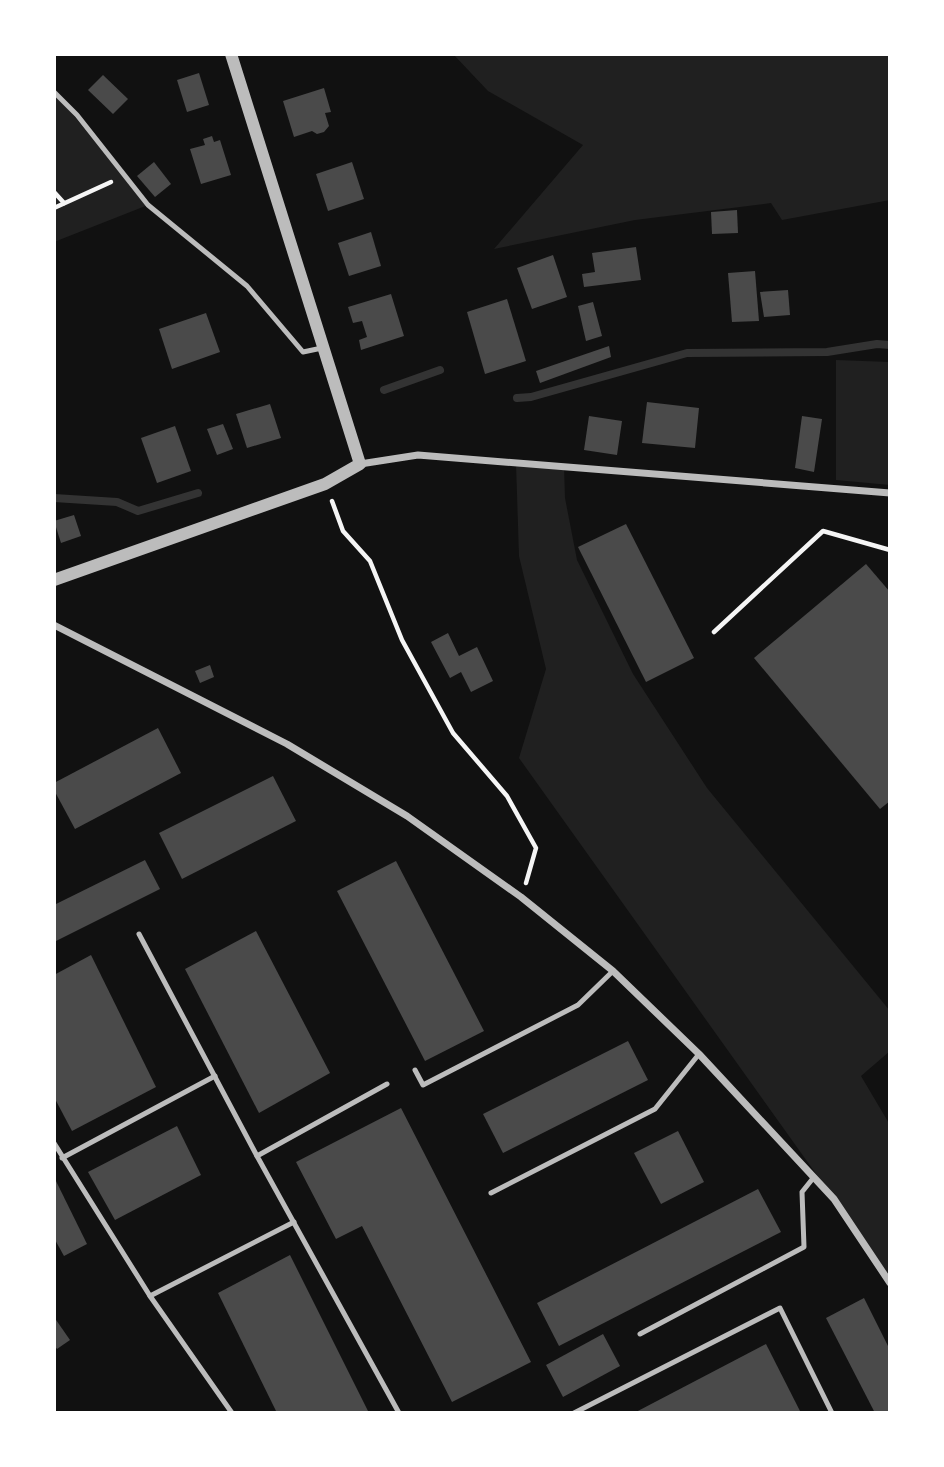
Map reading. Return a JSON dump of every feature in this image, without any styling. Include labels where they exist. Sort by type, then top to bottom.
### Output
[{"type":"street","points":[[231,54],[360,464]]},
{"type":"street","points":[[54,580],[325,484],[360,464],[418,455],[890,493]]},
{"type":"street","points":[[54,625],[287,744],[407,816],[521,897],[613,971],[699,1054],[834,1199],[890,1283]]},
{"type":"lane","points":[[54,92],[77,115],[148,205],[247,286],[303,352],[322,348]]},
{"type":"lane","points":[[139,934],[257,1156],[399,1413]]},
{"type":"lane","points":[[415,1070],[423,1085],[578,1005],[613,971]]},
{"type":"lane","points":[[491,1193],[655,1110],[699,1054]]},
{"type":"lane","points":[[62,1158],[215,1076]]},
{"type":"lane","points":[[257,1156],[387,1084]]},
{"type":"lane","points":[[54,1143],[150,1296],[232,1413]]},
{"type":"lane","points":[[640,1334],[804,1247],[802,1192],[814,1177]]},
{"type":"lane","points":[[150,1296],[294,1222]]},
{"type":"lane","points":[[574,1413],[780,1308],[832,1413]]},
{"type":"path","points":[[54,208],[125,175]]},
{"type":"path","points":[[54,192],[64,203]]},
{"type":"path","points":[[325,484],[343,531],[370,561],[402,640],[453,733],[507,796],[537,848],[521,897]]},
{"type":"path","points":[[714,632],[823,531],[890,550]]},
{"type":"shaded area","points":[[453,54],[890,54],[890,200],[782,220],[771,203],[635,220],[494,249],[583,145],[488,91]]},
{"type":"shaded area","points":[[54,92],[148,205],[54,242]]},
{"type":"shaded area","points":[[836,360],[890,362],[890,485],[836,480]]},
{"type":"shaded area","points":[[516,463],[564,466],[565,498],[577,560],[633,674],[707,788],[890,1011],[890,1051],[861,1076],[890,1125],[890,1283],[834,1199],[519,758],[546,669],[519,556]]},
{"type":"building","points":[[199,73],[209,105],[187,112],[177,80]]},
{"type":"building","points":[[103,75],[128,99],[113,114],[88,90]]},
{"type":"building","points":[[324,88],[331,112],[325,113],[329,126],[324,132],[317,134],[312,131],[294,137],[283,101]]},
{"type":"building","points":[[212,136],[214,142],[220,140],[231,175],[201,184],[190,149],[205,145],[203,139]]},
{"type":"building","points":[[154,162],[171,184],[155,197],[137,176]]},
{"type":"building","points":[[352,162],[364,199],[328,211],[316,174]]},
{"type":"building","points":[[737,210],[738,233],[712,234],[711,212]]},
{"type":"building","points":[[371,232],[381,266],[349,276],[338,243]]},
{"type":"building","points":[[636,247],[641,280],[584,287],[582,274],[595,272],[592,253]]},
{"type":"building","points":[[553,255],[567,297],[532,309],[517,268]]},
{"type":"building","points":[[755,271],[759,321],[732,322],[728,273]]},
{"type":"building","points":[[788,290],[790,315],[764,317],[760,292]]},
{"type":"building","points":[[391,294],[404,336],[361,350],[359,340],[367,337],[362,321],[353,323],[348,307]]},
{"type":"building","points":[[507,299],[526,361],[485,374],[467,312]]},
{"type":"building","points":[[593,302],[602,336],[586,341],[578,306]]},
{"type":"building","points":[[206,313],[220,352],[172,369],[159,329]]},
{"type":"building","points":[[609,346],[611,357],[540,383],[536,371]]},
{"type":"building","points":[[647,402],[699,408],[695,448],[642,443]]},
{"type":"building","points":[[270,404],[281,438],[247,448],[236,414]]},
{"type":"building","points":[[589,416],[622,421],[617,455],[584,450]]},
{"type":"building","points":[[802,416],[822,419],[814,472],[795,468]]},
{"type":"building","points":[[223,424],[233,449],[217,455],[207,429]]},
{"type":"building","points":[[175,426],[191,471],[157,483],[141,438]]},
{"type":"building","points":[[74,515],[81,536],[61,543],[54,521]]},
{"type":"building","points":[[626,524],[694,658],[646,682],[578,547]]},
{"type":"building","points":[[866,564],[890,592],[890,801],[880,809],[754,658]]},
{"type":"building","points":[[448,633],[459,656],[477,647],[493,681],[471,692],[461,672],[450,678],[431,642]]},
{"type":"building","points":[[210,665],[214,677],[200,683],[195,671]]},
{"type":"building","points":[[158,728],[181,773],[75,829],[54,790],[54,783]]},
{"type":"building","points":[[273,776],[296,821],[182,879],[159,833]]},
{"type":"building","points":[[145,860],[160,889],[54,942],[54,905]]},
{"type":"building","points":[[396,861],[484,1031],[425,1061],[337,891]]},
{"type":"building","points":[[256,931],[330,1073],[259,1113],[185,969]]},
{"type":"building","points":[[91,955],[156,1087],[72,1131],[54,1097],[54,975]]},
{"type":"building","points":[[628,1041],[648,1080],[503,1153],[483,1114]]},
{"type":"building","points":[[401,1108],[531,1362],[452,1402],[362,1226],[336,1239],[296,1162]]},
{"type":"building","points":[[177,1126],[201,1175],[115,1220],[88,1172]]},
{"type":"building","points":[[678,1131],[704,1182],[661,1204],[634,1153]]},
{"type":"building","points":[[54,1177],[87,1244],[64,1256],[54,1238]]},
{"type":"building","points":[[758,1189],[781,1232],[559,1346],[537,1303]]},
{"type":"building","points":[[290,1255],[369,1413],[277,1413],[218,1293]]},
{"type":"building","points":[[864,1298],[890,1350],[890,1413],[875,1413],[826,1318]]},
{"type":"building","points":[[54,1317],[70,1340],[57,1349],[54,1345]]},
{"type":"building","points":[[603,1334],[620,1366],[563,1397],[546,1365]]},
{"type":"building","points":[[766,1344],[801,1413],[634,1413]]},
{"type":"waterway","points":[[517,398],[531,397],[687,353],[827,352],[877,344],[890,345]]},
{"type":"waterway","points":[[384,390],[440,370]]},
{"type":"waterway","points":[[54,498],[117,502],[138,511],[198,493]]}]
